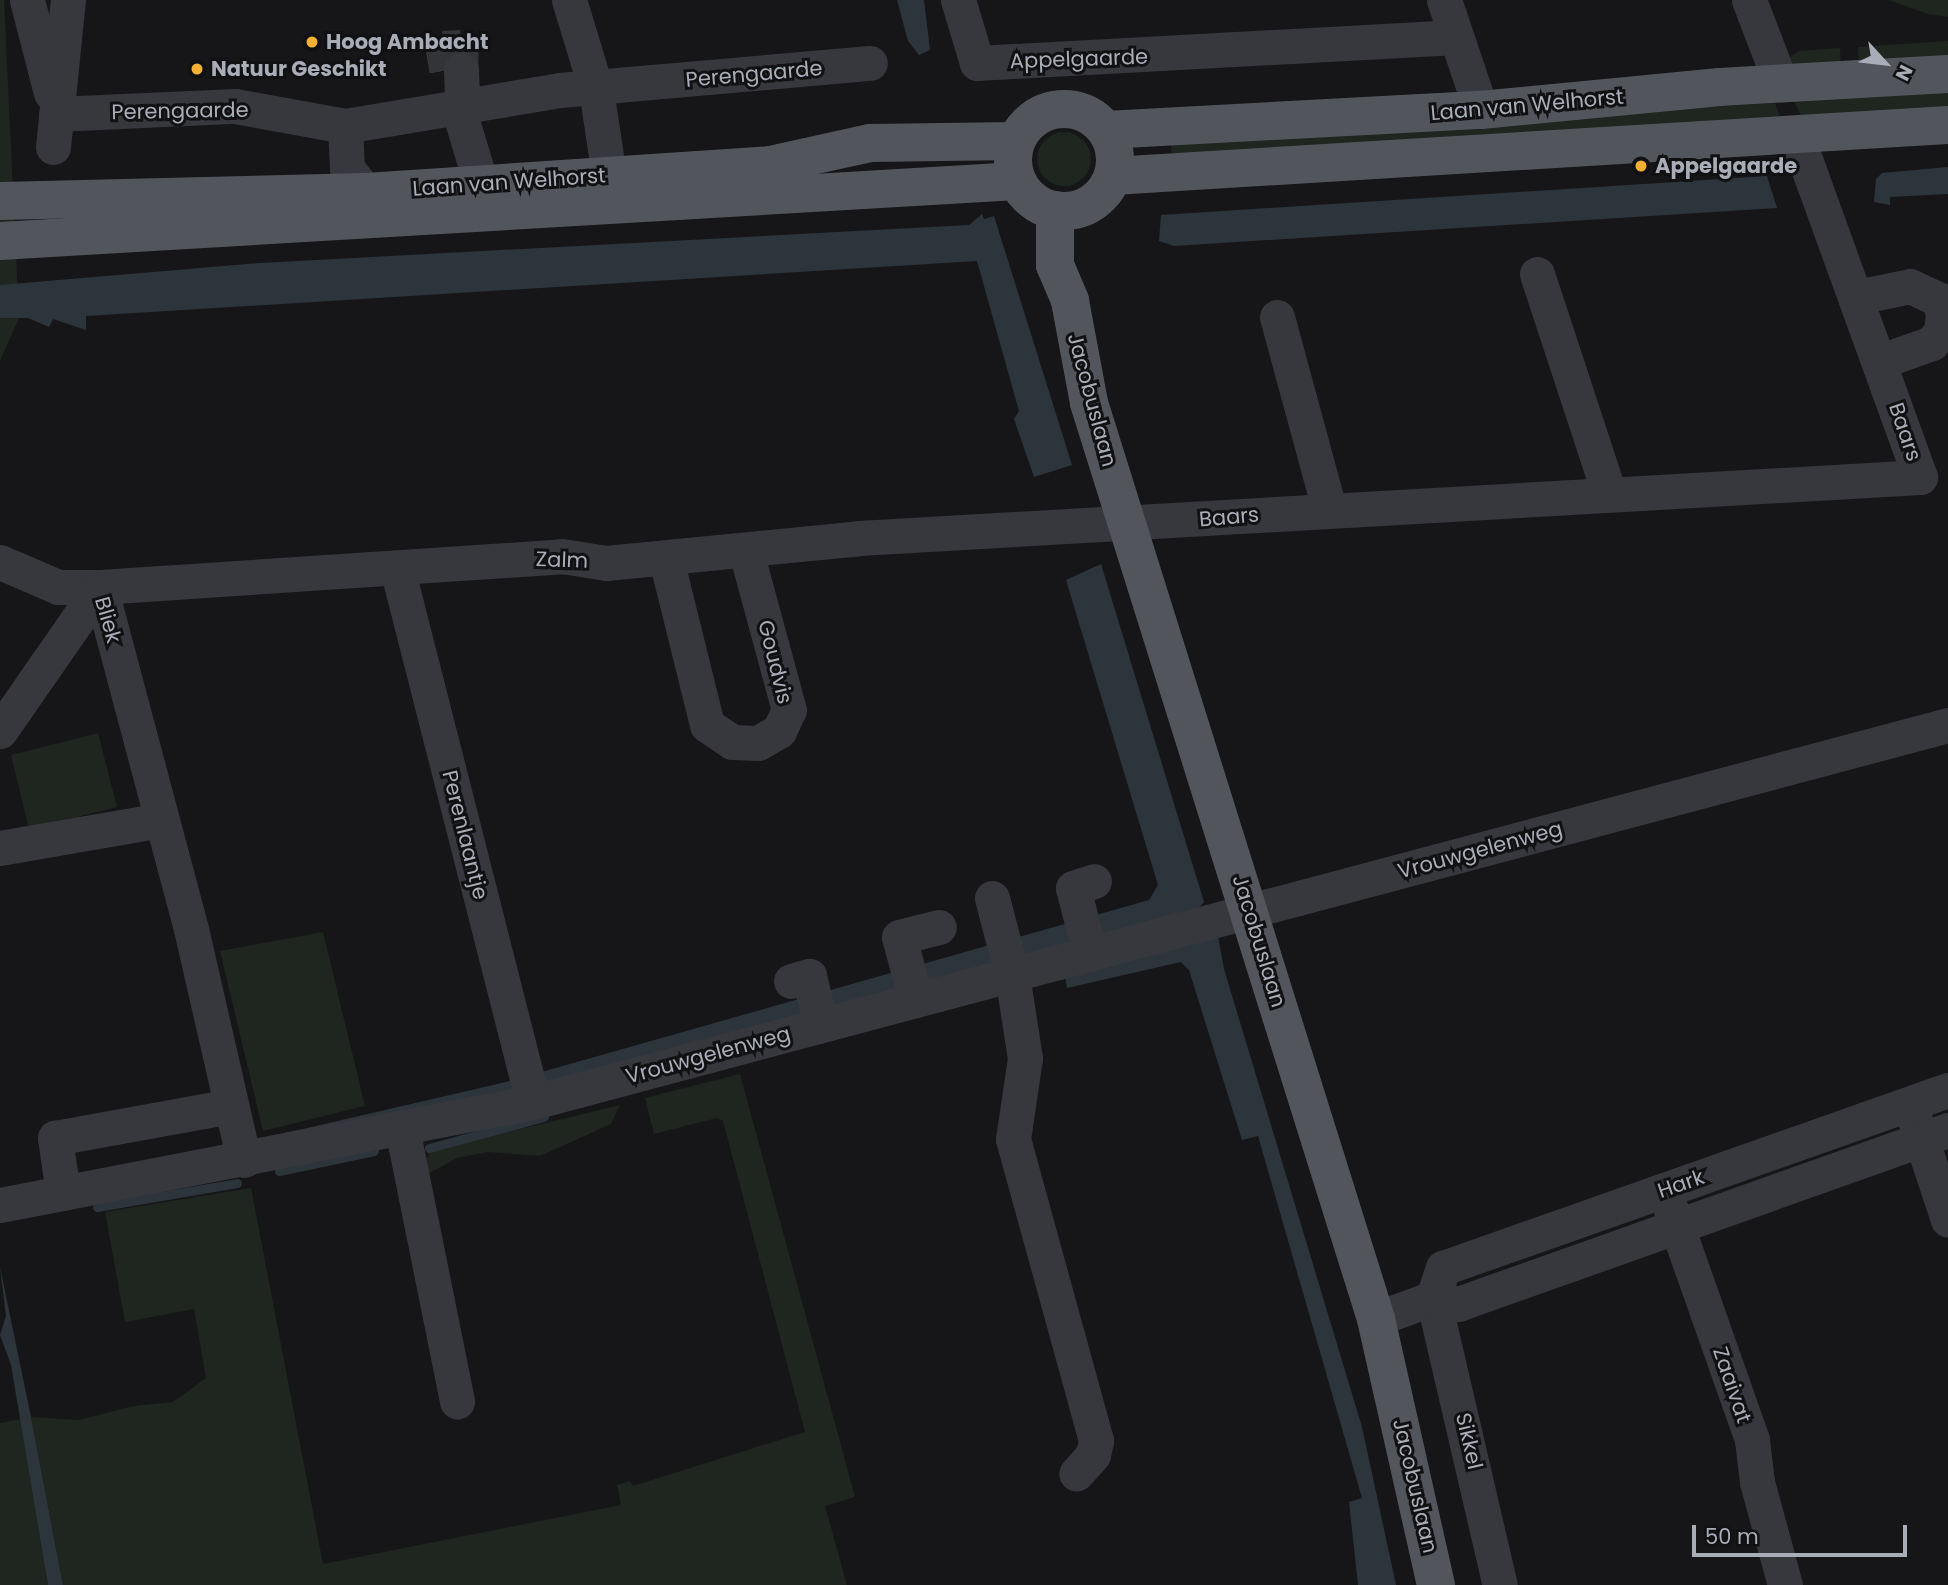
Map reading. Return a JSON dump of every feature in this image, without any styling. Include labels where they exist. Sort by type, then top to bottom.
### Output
[{"type":"main road","name":"Laan van Welhorst","points":[[1106,130],[1481,110],[1781,84],[1948,74]]},
{"type":"main road","points":[[1058,109],[1080,111],[1106,130],[1114,153],[1112,176],[1097,198],[1069,209],[1029,197],[1017,181],[1013,161],[1016,141],[1037,116],[1058,109]]},
{"type":"main road","name":"Laan van Welhorst","points":[[1112,176],[1948,125]]},
{"type":"main road","name":"Laan van Welhorst","points":[[0,201],[345,184],[469,184],[609,176],[769,165],[870,143],[1016,141]]},
{"type":"main road","name":"Laan van Welhorst","points":[[0,241],[1017,181]]},
{"type":"main road","name":"Jacobuslaan","points":[[1069,209],[1055,265],[1070,302],[1089,403],[1129,523],[1376,1318],[1436,1585]]},
{"type":"street","points":[[27,0],[55,130]]},
{"type":"street","points":[[55,130],[68,0]]},
{"type":"street","points":[[569,0],[596,89],[609,176]]},
{"type":"street","name":"Appelgaarde","points":[[958,0],[977,63],[1456,37]]},
{"type":"street","points":[[1444,0],[1481,110]]},
{"type":"street","points":[[1749,0],[1781,84]]},
{"type":"street","name":"Perengaarde","points":[[55,130],[235,106],[345,126],[560,90],[596,89],[870,63]]},
{"type":"street","points":[[454,70],[469,184]]},
{"type":"street","points":[[345,126],[345,184]]},
{"type":"street","name":"Baars","points":[[1129,523],[1329,509],[1920,477],[1881,361],[1796,134]]},
{"type":"street","points":[[1537,274],[1609,493]]},
{"type":"street","points":[[1857,297],[1910,286],[1938,299],[1945,313],[1941,331],[1932,343],[1881,361]]},
{"type":"street","points":[[1277,317],[1329,509]]},
{"type":"street","name":"Zalm","points":[[0,562],[58,587],[100,587],[562,556],[606,563],[746,552],[859,538],[1129,523]]},
{"type":"street","name":"Goudvis","points":[[666,559],[707,725],[732,742],[758,743],[779,731],[789,710],[746,552]]},
{"type":"street","name":"Perenlaantje","points":[[397,568],[529,1088]]},
{"type":"street","name":"Bliek","points":[[0,731],[100,587]]},
{"type":"street","name":"Bliek","points":[[100,587],[162,820],[244,1160]]},
{"type":"street","name":"Vrouwgelenweg","points":[[0,1205],[402,1128],[811,1003],[911,984],[1086,938],[1249,910],[1948,725]]},
{"type":"street","points":[[0,848],[162,820]]},
{"type":"street","points":[[1086,938],[1073,888],[1094,881]]},
{"type":"street","points":[[992,898],[1008,958],[1025,1058],[1013,1139],[1096,1441],[1093,1455],[1076,1474]]},
{"type":"street","points":[[911,984],[899,937],[939,927]]},
{"type":"street","name":"Hark","points":[[1433,1298],[1443,1268],[1948,1090]]},
{"type":"street","points":[[1910,1104],[1934,1134],[1948,1220]]},
{"type":"street","points":[[64,1193],[55,1138],[231,1106]]},
{"type":"street","points":[[402,1128],[457,1402]]},
{"type":"street","name":"Hark","points":[[1376,1318],[1433,1298],[1458,1304],[1934,1134]]},
{"type":"street","name":"Zaaivat","points":[[1665,1190],[1752,1440],[1757,1482],[1785,1585]]},
{"type":"street","name":"Sikkel","points":[[1433,1298],[1500,1585]]},
{"type":"shaded area","points":[[0,0],[4,0],[19,318],[0,361]]},
{"type":"shaded area","points":[[897,0],[924,0],[930,50],[919,55],[908,41]]},
{"type":"shaded area","points":[[1888,0],[1948,0],[1948,17],[1928,14]]},
{"type":"shaded area","points":[[1948,41],[1948,60],[1859,66],[1858,47]]},
{"type":"shaded area","points":[[1840,48],[1841,67],[1794,70],[1789,58],[1799,51]]},
{"type":"shaded area","points":[[1948,90],[1948,112],[1803,121],[1793,98]]},
{"type":"shaded area","points":[[1775,103],[1782,122],[1172,161],[1171,140]]},
{"type":"shaded area","points":[[1064,132],[1083,140],[1091,159],[1083,178],[1064,186],[1045,178],[1037,159],[1045,140]]},
{"type":"shaded area","points":[[1948,167],[1948,194],[1890,197],[1890,205],[1874,202],[1876,179],[1882,173]]},
{"type":"shaded area","points":[[1767,176],[1777,208],[1174,246],[1159,241],[1161,215]]},
{"type":"shaded area","points":[[982,214],[984,219],[994,216],[1072,465],[1034,477],[1014,419],[1019,411],[977,261],[86,316],[86,330],[53,319],[49,327],[28,318],[0,318],[0,285],[260,263],[969,225]]},
{"type":"shaded area","points":[[1101,564],[1204,902],[1198,908],[513,1093],[264,1138],[506,1082],[1149,900],[1158,885],[1066,580]]},
{"type":"shaded area","points":[[98,733],[117,807],[29,829],[11,755]]},
{"type":"shaded area","points":[[323,932],[365,1106],[263,1131],[220,951]]},
{"type":"shaded area","points":[[1218,936],[1224,969],[1362,1427],[1396,1585],[1358,1585],[1349,1502],[1362,1498],[1258,1136],[1242,1140],[1189,970],[1181,962],[1067,988],[1065,977]]},
{"type":"shaded area","points":[[740,1074],[855,1497],[825,1506],[847,1585],[63,1585],[31,1417],[79,1420],[133,1406],[173,1402],[206,1378],[194,1309],[125,1322],[105,1212],[251,1188],[323,1564],[621,1505],[617,1485],[630,1481],[633,1486],[805,1432],[723,1121],[717,1118],[654,1134],[645,1098]]},
{"type":"shaded area","points":[[620,1105],[611,1124],[540,1156],[488,1152],[457,1158],[417,1180],[430,1151]]},
{"type":"shaded area","points":[[0,1267],[63,1585],[48,1585],[11,1365],[0,1335],[6,1316]]},
{"type":"shaded area","points":[[21,1419],[48,1585],[0,1585],[0,1423]]},
{"type":"waterway","points":[[429,1148],[544,1117]]},
{"type":"waterway","points":[[279,1171],[374,1151]]},
{"type":"waterway","points":[[97,1207],[237,1183]]},
{"type":"tunnel","points":[[447,70],[443,48],[461,47],[461,70]]},
{"type":"place","name":"Hoog Ambacht","points":[[312,42]]},
{"type":"place","name":"Natuur Geschikt","points":[[197,69]]},
{"type":"place","name":"Appelgaarde","points":[[1641,166]]}]
